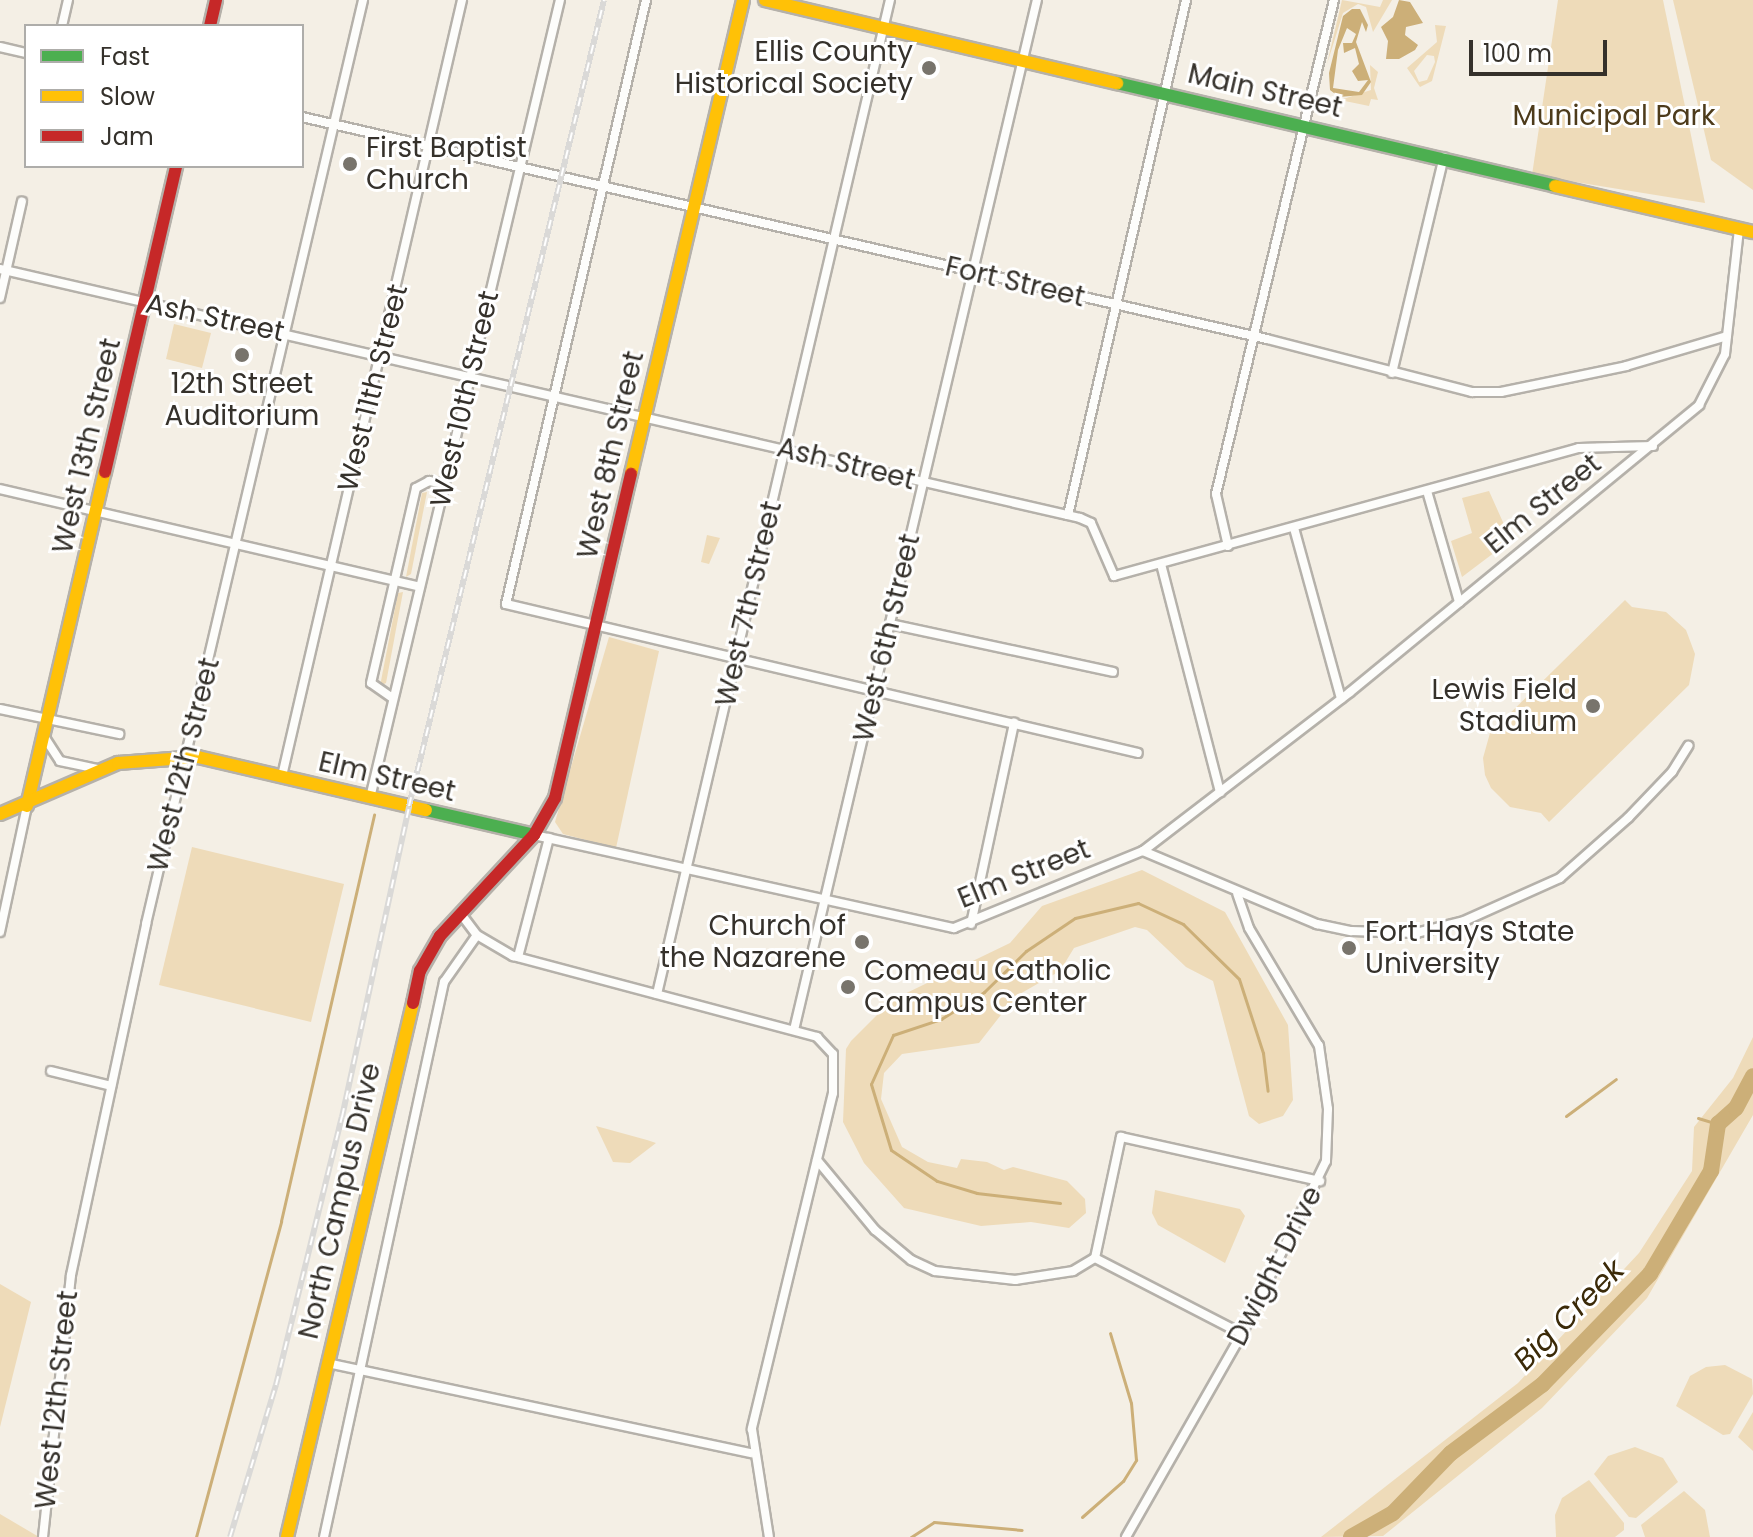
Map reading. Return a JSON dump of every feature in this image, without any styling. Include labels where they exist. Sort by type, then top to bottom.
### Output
[{"type":"street","points":[[62,24],[68,0]]},
{"type":"street","points":[[210,24],[216,0]]},
{"type":"street","name":"West 12th Street","points":[[43,1537],[71,1275],[185,756],[363,0]]},
{"type":"street","name":"West 11th Street","points":[[282,776],[462,0]]},
{"type":"street","name":"West 10th Street","points":[[370,798],[391,697],[560,0]]},
{"type":"street","points":[[646,0],[506,604],[1138,753]]},
{"type":"street","name":"West 8th Street","points":[[478,895],[534,835],[555,798],[743,0]]},
{"type":"street","name":"Main Street","points":[[765,0],[1445,156],[1753,232]]},
{"type":"street","name":"West 7th Street","points":[[657,994],[890,0]]},
{"type":"street","name":"West 6th Street","points":[[794,1030],[1037,0]]},
{"type":"street","points":[[1068,515],[1186,0]]},
{"type":"street","points":[[1228,546],[1216,494],[1256,337],[1334,0]]},
{"type":"street","points":[[0,47],[24,53]]},
{"type":"street","name":"Fort Street","points":[[304,118],[1256,337],[1472,392],[1501,392],[1626,366],[1727,336]]},
{"type":"street","points":[[1392,373],[1445,156]]},
{"type":"street","name":"West 13th Street","points":[[0,932],[176,168]]},
{"type":"street","points":[[0,298],[3,270],[22,201]]},
{"type":"street","name":"Elm Street","points":[[0,814],[27,806],[133,759],[185,756],[937,927],[971,924],[1143,851],[1341,699],[1694,410],[1720,372],[1739,229]]},
{"type":"street","name":"Ash Street","points":[[3,270],[1068,515],[1091,523],[1114,576],[1579,448],[1653,446]]},
{"type":"street","points":[[391,697],[371,683],[416,488],[429,481],[445,484]]},
{"type":"street","points":[[0,489],[420,587]]},
{"type":"street","points":[[1427,491],[1459,602]]},
{"type":"street","points":[[1294,528],[1341,699]]},
{"type":"street","points":[[1161,564],[1220,792]]},
{"type":"street","points":[[890,624],[1113,672]]},
{"type":"street","points":[[0,709],[119,734]]},
{"type":"street","points":[[971,924],[1014,723]]},
{"type":"street","points":[[45,738],[60,761],[103,770]]},
{"type":"street","points":[[1143,851],[1237,894],[1351,931],[1416,933],[1459,923],[1560,878],[1628,818],[1672,772],[1688,746]]},
{"type":"street","points":[[518,957],[549,838]]},
{"type":"street","name":"Dwight Drive","points":[[1126,1537],[1242,1334],[1320,1181],[1328,1109],[1319,1046],[1249,928],[1237,894]]},
{"type":"street","name":"North Campus Drive","points":[[287,1537],[420,971],[440,936],[478,895]]},
{"type":"street","points":[[461,914],[477,935],[518,957],[817,1037],[833,1054],[833,1093],[752,1429],[752,1453],[769,1537]]},
{"type":"street","name":"North Campus Drive","points":[[324,1537],[444,982],[477,935]]},
{"type":"street","points":[[51,1071],[111,1086]]},
{"type":"street","points":[[817,1160],[875,1230],[911,1260],[935,1271],[1015,1280],[1073,1271],[1095,1258],[1121,1137],[1320,1181]]},
{"type":"street","points":[[1095,1258],[1242,1334]]},
{"type":"street","points":[[327,1363],[752,1453]]},
{"type":"green space","points":[[1342,0],[1380,7],[1383,0],[1392,0],[1373,32],[1366,7],[1358,4],[1343,13],[1327,64]]},
{"type":"green space","name":"Municipal Park","points":[[1558,0],[1663,0],[1705,203],[1532,175]]},
{"type":"green space","points":[[1673,0],[1753,0],[1753,190],[1711,160]]},
{"type":"green space","points":[[1435,25],[1446,26],[1432,81],[1420,87],[1407,68],[1437,42]],"holes":[[[1427,55],[1434,56],[1435,62],[1427,80],[1419,82],[1414,71]]]},
{"type":"green space","points":[[1370,65],[1378,72],[1374,88],[1378,100],[1371,99],[1369,106],[1340,100],[1371,90]]},
{"type":"green space","points":[[174,324],[211,333],[202,368],[166,359]]},
{"type":"green space","points":[[1489,491],[1511,540],[1462,577],[1451,541],[1472,533],[1462,498]]},
{"type":"green space","points":[[427,492],[411,574],[406,577],[422,493]]},
{"type":"green space","points":[[707,535],[720,538],[709,564],[701,562]]},
{"type":"green space","points":[[403,592],[386,683],[380,686],[398,593]]},
{"type":"green space","name":"Lewis Field Stadium","points":[[1625,600],[1632,607],[1666,612],[1686,630],[1695,654],[1689,685],[1549,822],[1541,813],[1510,807],[1491,788],[1485,775],[1483,758],[1490,733]]},
{"type":"green space","points":[[609,637],[659,651],[616,848],[563,834],[555,822]]},
{"type":"green space","points":[[192,847],[344,884],[311,1022],[159,985]]},
{"type":"green space","points":[[1142,870],[1225,912],[1288,1025],[1293,1100],[1283,1116],[1259,1124],[1249,1116],[1213,981],[1186,967],[1147,930],[1135,927],[1074,948],[1060,971],[1018,995],[1016,1008],[1004,1011],[979,1043],[902,1054],[884,1073],[881,1099],[902,1147],[928,1162],[957,1168],[961,1159],[987,1162],[1004,1170],[1013,1167],[1067,1181],[1085,1199],[1086,1213],[1069,1228],[1031,1222],[981,1226],[904,1208],[864,1163],[843,1122],[846,1049],[851,1041],[892,1000],[1010,943],[1042,906]]},
{"type":"green space","points":[[1753,1037],[1753,1115],[1647,1298],[1542,1408],[1383,1536],[1321,1537],[1518,1383],[1639,1253],[1692,1171],[1694,1127],[1733,1078]]},
{"type":"green space","points":[[596,1126],[656,1143],[630,1163],[613,1162]]},
{"type":"green space","points":[[1155,1190],[1240,1209],[1245,1216],[1225,1263],[1158,1225],[1152,1213]]},
{"type":"green space","points":[[0,1284],[31,1302],[0,1427]]},
{"type":"green space","points":[[1725,1365],[1752,1379],[1753,1394],[1730,1434],[1723,1435],[1676,1406],[1690,1376],[1706,1367]]},
{"type":"green space","points":[[1753,1412],[1753,1451],[1738,1437]]},
{"type":"green space","points":[[1635,1447],[1663,1458],[1678,1482],[1636,1518],[1629,1517],[1594,1474],[1608,1456]]},
{"type":"green space","points":[[1589,1480],[1624,1523],[1624,1530],[1615,1537],[1556,1537],[1555,1515],[1562,1498]]},
{"type":"green space","points":[[1684,1491],[1705,1510],[1710,1537],[1645,1537],[1641,1525]]},
{"type":"green space","points":[[0,1514],[39,1537],[0,1537]]},
{"type":"shaded area","points":[[1399,0],[1410,2],[1423,23],[1406,27],[1405,35],[1418,45],[1415,50],[1399,59],[1386,59],[1388,41],[1381,27],[1393,17]]},
{"type":"shaded area","points":[[1352,9],[1360,9],[1368,25],[1366,32],[1362,22],[1356,42],[1371,82],[1362,95],[1339,97],[1330,90],[1329,73],[1343,16]],"holes":[[[1347,28],[1356,34],[1352,43],[1343,43],[1344,53],[1355,48],[1359,64],[1352,71],[1358,81],[1368,80],[1359,92],[1333,88],[1338,50]]]},
{"type":"waterway","points":[[196,1537],[281,1221],[374,814]]},
{"type":"waterway","points":[[1060,1203],[977,1193],[937,1181],[891,1150],[871,1084],[893,1035],[941,1019],[984,992],[1026,951],[1075,918],[1138,903],[1183,924],[1239,979],[1263,1053],[1268,1091]]},
{"type":"waterway","name":"Big Creek","points":[[1351,1537],[1393,1513],[1451,1453],[1542,1385],[1650,1274],[1711,1171],[1718,1124],[1736,1108],[1753,1076]]},
{"type":"waterway","points":[[1566,1116],[1616,1079]]},
{"type":"waterway","points":[[1698,1118],[1718,1124]]},
{"type":"waterway","points":[[1082,1517],[1123,1481],[1136,1460],[1131,1403],[1110,1333]]},
{"type":"waterway","points":[[911,1537],[934,1522],[1022,1530]]},
{"type":"railway","points":[[230,1537],[276,1385],[342,1117],[409,806],[604,0]]},
{"type":"traffic: fast","points":[[1117,83],[1555,186]]},
{"type":"traffic: fast","points":[[426,810],[534,835]]},
{"type":"traffic: slow","points":[[631,474],[743,0]]},
{"type":"traffic: slow","points":[[765,0],[1117,83]]},
{"type":"traffic: slow","points":[[1555,186],[1753,232]]},
{"type":"traffic: slow","points":[[27,806],[105,472]]},
{"type":"traffic: slow","points":[[0,814],[118,763],[198,757],[426,810]]},
{"type":"traffic: slow","points":[[287,1537],[413,1003]]},
{"type":"traffic: jam","points":[[210,24],[216,0]]},
{"type":"traffic: jam","points":[[105,472],[176,168]]},
{"type":"traffic: jam","points":[[413,1003],[420,971],[440,936],[534,835],[555,798],[631,474]]},
{"type":"place","name":"Ellis County Historical Society","points":[[929,68]]},
{"type":"place","name":"First Baptist Church","points":[[350,164]]},
{"type":"place","name":"12th Street Auditorium","points":[[242,355]]},
{"type":"place","name":"Lewis Field Stadium","points":[[1593,706]]},
{"type":"place","name":"Church of the Nazarene","points":[[862,942]]},
{"type":"place","name":"Fort Hays State University","points":[[1349,948]]},
{"type":"place","name":"Comeau Catholic Campus Center","points":[[848,987]]}]
